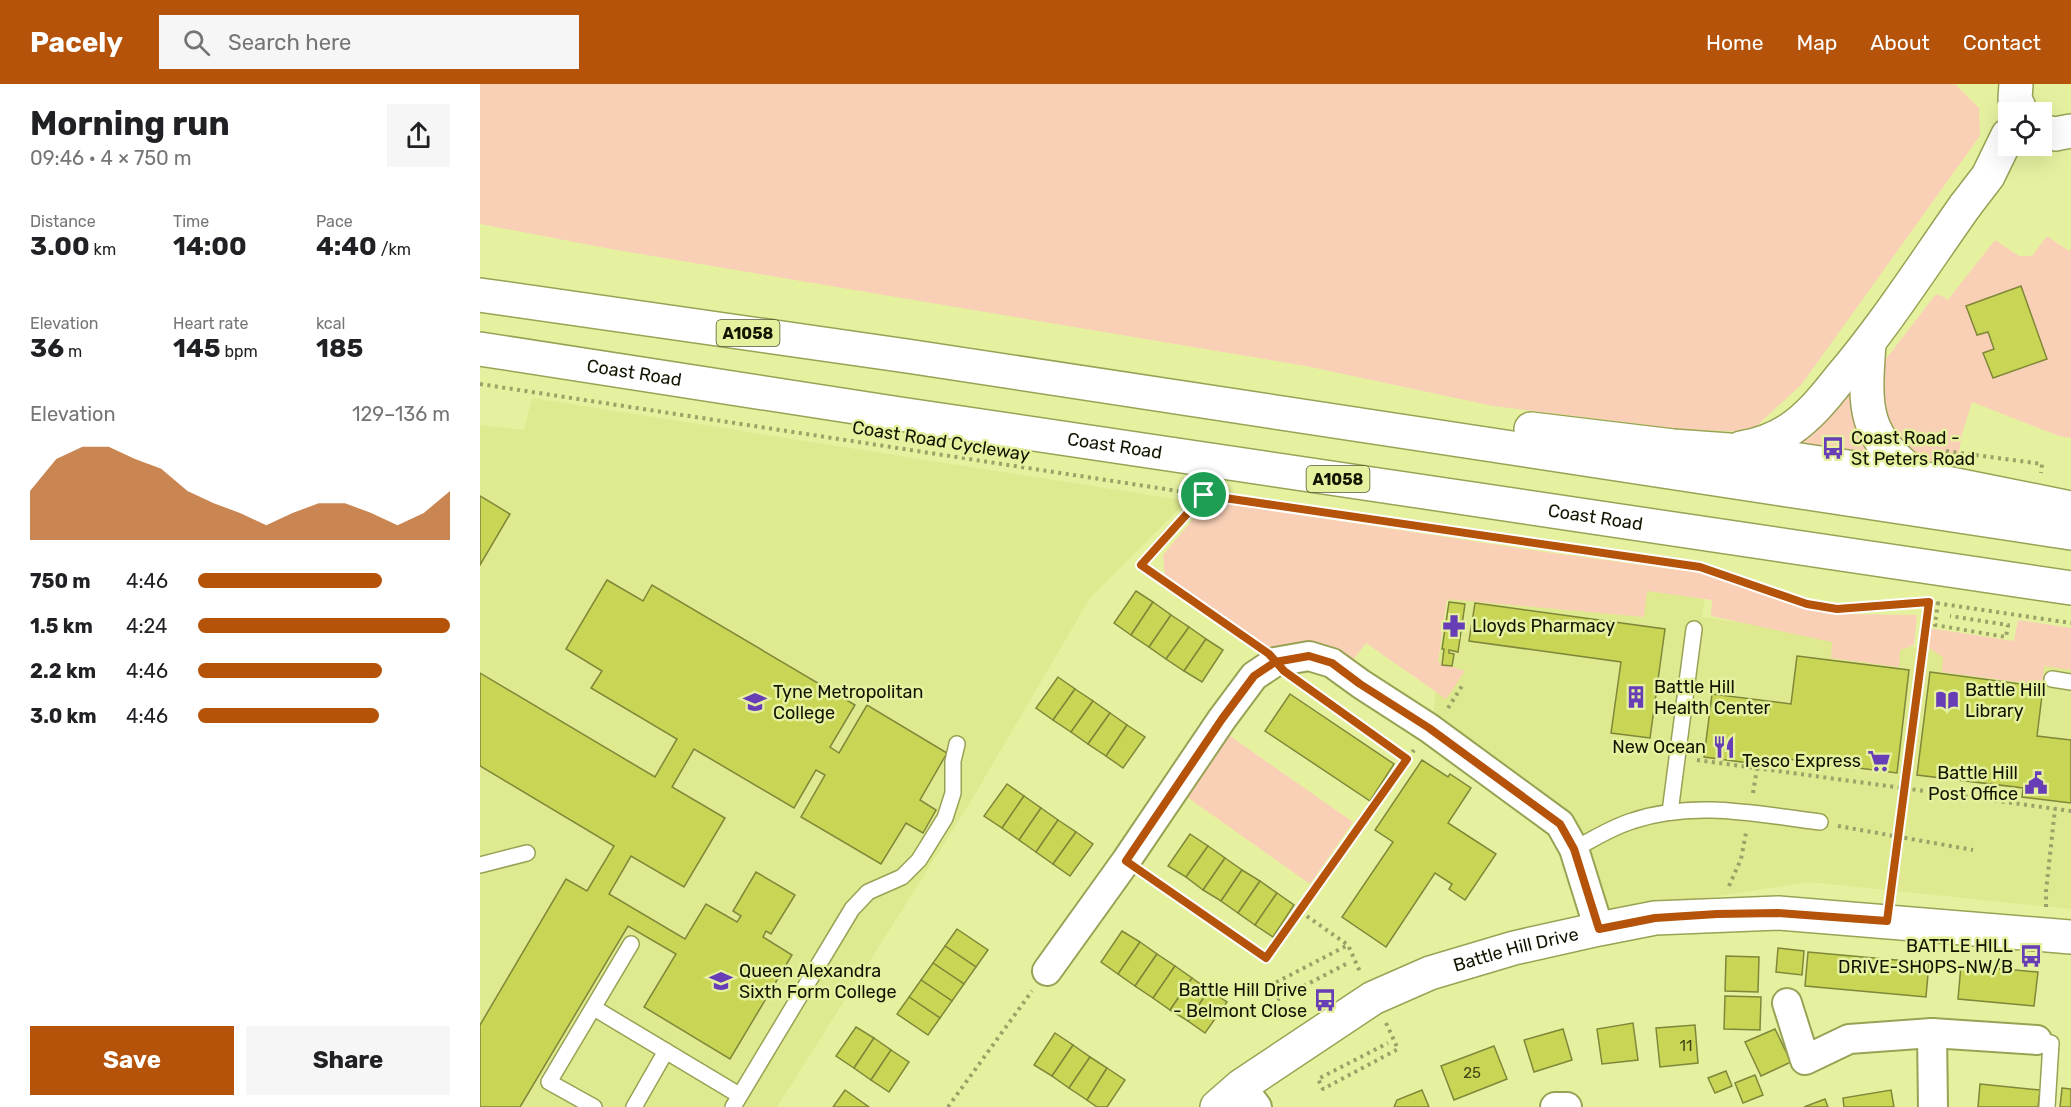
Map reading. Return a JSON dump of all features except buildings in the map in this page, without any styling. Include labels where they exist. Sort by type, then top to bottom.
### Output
[{"type":"main road","points":[[2052,133],[2071,131]]},
{"type":"main road","points":[[1729,450],[1758,445],[1777,438],[1791,429],[1821,401],[1869,344],[1988,176],[1998,156]]},
{"type":"main road","points":[[1988,176],[2012,156]]},
{"type":"main road","points":[[480,287],[588,310]]},
{"type":"main road","name":"A1058","points":[[480,295],[907,356],[2071,533]]},
{"type":"main road","points":[[1869,344],[1866,384],[1867,405],[1872,425],[1891,454],[1921,478]]},
{"type":"main road","name":"Coast Road","points":[[480,349],[923,418],[2071,588]]},
{"type":"main road","points":[[907,356],[1673,446],[1729,450],[1921,478],[2071,508]]},
{"type":"main road","points":[[480,358],[606,368]]},
{"type":"main road","name":"Battle Hill Drive","points":[[1216,1107],[1249,1096],[1373,998],[1430,973],[1514,948],[1599,929],[1655,918],[1778,913],[2059,936]]},
{"type":"street","points":[[1047,971],[1254,676],[1275,662],[1309,656],[1332,663],[1360,684],[1429,728],[1560,824],[1574,849],[1599,929]]},
{"type":"street","points":[[1788,1003],[1805,1060],[1849,1039],[1932,1033],[2037,1040]]},
{"type":"street","points":[[1932,1033],[1933,1107]]},
{"type":"street","points":[[1555,1107],[1567,1107]]},
{"type":"lane","points":[[1670,812],[1694,629]]},
{"type":"lane","points":[[2052,679],[2071,682]]},
{"type":"lane","points":[[594,1008],[666,1051],[736,1101],[852,909],[868,892],[902,877],[919,860],[945,818],[953,794],[953,761],[957,744]]},
{"type":"lane","points":[[1574,849],[1631,821],[1670,812],[1716,809],[1820,822]]},
{"type":"lane","points":[[480,865],[527,853]]},
{"type":"lane","points":[[594,1107],[549,1082],[631,944]]},
{"type":"lane","points":[[2037,1040],[2051,1043],[2047,1107]]},
{"type":"lane","points":[[634,1107],[666,1051]]},
{"type":"path","name":"Coast Road Cycleway","points":[[480,384],[1204,495],[1700,567],[1807,604],[1837,609],[1938,602],[2071,623]]},
{"type":"path","points":[[1204,495],[1141,565],[1269,654],[1284,671],[1407,759]]},
{"type":"path","points":[[1887,921],[1929,602]]},
{"type":"path","points":[[1938,602],[1935,625],[2006,637],[2008,625],[1950,616]]},
{"type":"path","points":[[1126,861],[1266,958],[1429,728],[1437,724],[1462,686]]},
{"type":"path","points":[[1676,757],[2071,811]]},
{"type":"path","points":[[1717,914],[1741,859],[1756,768]]},
{"type":"path","points":[[2055,809],[2046,891],[2059,936]]},
{"type":"path","points":[[1820,822],[1973,850]]},
{"type":"path","points":[[1300,912],[1348,945],[1271,985],[1279,999],[1346,964]]},
{"type":"path","points":[[948,1107],[1047,971]]},
{"type":"path","points":[[1388,1043],[1318,1079],[1323,1089],[1398,1049]]},
{"type":"shaded area","points":[[480,84],[1955,84],[1979,108],[1980,136],[1801,385],[1750,432],[1681,429],[1493,406],[1306,366],[611,249],[480,224]]},
{"type":"shaded area","points":[[2047,236],[2069,251],[2071,249],[2071,438],[2059,436],[1972,402],[1962,434],[1956,470],[1914,458],[1884,419],[1879,368],[1936,294],[1946,298],[1947,301],[1995,240],[2019,256],[2032,256]]},
{"type":"shaded area","points":[[1853,384],[1852,403],[1855,418],[1860,434],[1869,450],[1865,455],[1797,448],[1793,442]]},
{"type":"shaded area","name":"Tyne Metropolitan College","points":[[532,398],[1187,501],[1090,598],[968,806],[777,1107],[480,1107],[480,425],[524,430]]},
{"type":"shaded area","points":[[1216,502],[1531,550],[1701,573],[1804,609],[1836,614],[1917,615],[1914,645],[1900,650],[1899,667],[1831,658],[1832,642],[1711,616],[1712,600],[1647,591],[1644,617],[1447,599],[1438,662],[1465,671],[1446,699],[1366,643],[1352,661],[1272,651],[1165,577],[1163,555],[1200,511]]},
{"type":"shaded area","points":[[1451,584],[1706,588],[1702,617],[2071,670],[2071,909],[1809,882],[1600,914],[1571,818],[1433,721],[1438,663]]},
{"type":"shaded area","points":[[2018,620],[2071,628],[2071,670],[2044,666],[2042,685],[1942,672],[1943,657],[1927,647],[1929,628],[2014,641]]},
{"type":"shaded area","points":[[1227,734],[1353,822],[1310,884],[1184,795]]},
{"type":"place","name":"Coast Road - St Peters Road","points":[[1833,448]]},
{"type":"place","name":"Lloyds Pharmacy","points":[[1454,626]]},
{"type":"place","name":"Battle Hill Health Center","points":[[1636,697]]},
{"type":"place","name":"Battle Hill Library","points":[[1947,700]]},
{"type":"place","name":"Tyne Metropolitan College","points":[[755,702]]},
{"type":"place","name":"New Ocean","points":[[1724,747]]},
{"type":"place","name":"Tesco Express","points":[[1879,761]]},
{"type":"place","name":"Battle Hill Post Office","points":[[2036,783]]},
{"type":"place","name":"BATTLE HILL DRIVE-SHOPS-NW/B","points":[[2031,956]]},
{"type":"place","name":"Queen Alexandra Sixth Form College","points":[[721,981]]},
{"type":"place","name":"Battle Hill Drive - Belmont Close","points":[[1325,1000]]},
{"type":"route","points":[[1204,495],[1141,565],[1269,654],[1275,662],[1284,671],[1407,759],[1266,958],[1126,861],[1222,719],[1254,676],[1275,662],[1309,656],[1332,663],[1360,684],[1429,728],[1560,824],[1574,849],[1599,929],[1655,918],[1717,914],[1778,913],[1887,921],[1929,602],[1837,609],[1807,604],[1700,567],[1204,495]]}]
